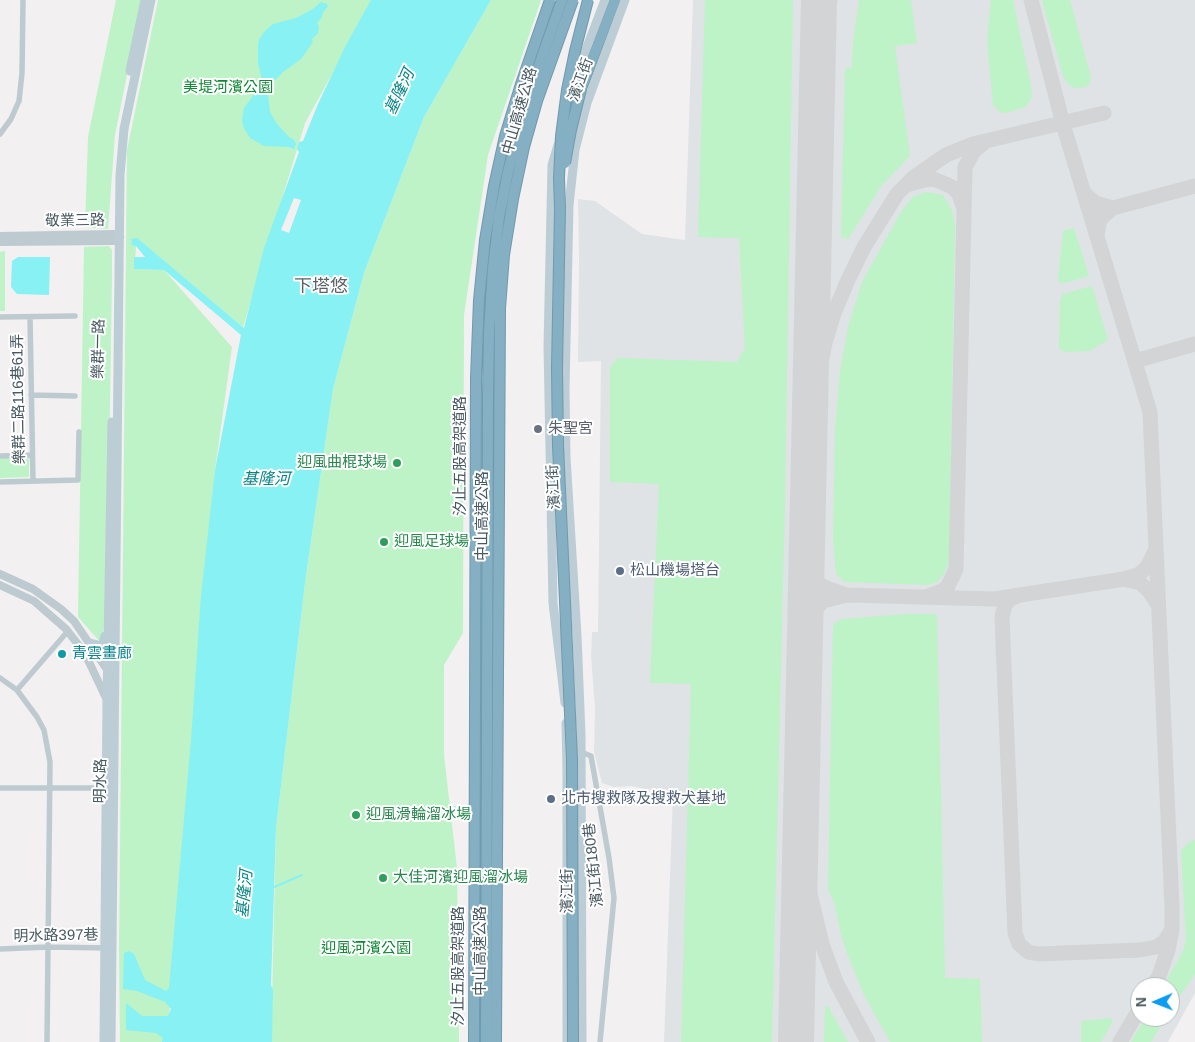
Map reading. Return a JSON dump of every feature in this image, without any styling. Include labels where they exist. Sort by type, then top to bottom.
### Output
[{"type":"highway","name":"汐止五股高架道路","points":[[474,1042],[476,378],[479,300],[489,213],[505,136],[550,0]]},
{"type":"highway","name":"中山高速公路","points":[[486,1042],[488,394],[493,268],[499,217],[520,125],[562,0]]},
{"type":"highway","name":"中山高速公路","points":[[496,1042],[500,308],[504,255],[524,147],[537,101],[573,0]]},
{"type":"highway","points":[[573,1042],[572,759],[558,445],[559,178],[561,136],[566,100],[575,51],[588,0]]},
{"type":"highway","points":[[560,209],[570,130],[581,89],[615,0]]},
{"type":"main road","name":"樂群一路","points":[[116,686],[116,237],[114,175],[118,128],[145,0]]},
{"type":"main road","name":"樂群一路","points":[[107,701],[116,237],[124,129],[151,0]]},
{"type":"main road","name":"濱江街","points":[[565,1042],[567,1014],[567,762],[565,695],[553,603],[548,346],[552,166],[582,60],[605,0]]},
{"type":"main road","name":"濱江街","points":[[582,1042],[582,752],[566,457],[566,279],[572,172],[578,134],[587,103],[625,0]]},
{"type":"main road","points":[[571,98],[587,103]]},
{"type":"main road","points":[[90,643],[103,645],[110,604]]},
{"type":"main road","points":[[556,637],[577,636]]},
{"type":"main road","name":"明水路","points":[[104,1042],[109,948],[114,907],[116,686]]},
{"type":"main road","name":"明水路","points":[[107,701],[111,1042]]},
{"type":"main road","points":[[114,907],[116,925],[116,1042]]},
{"type":"main road","name":"濱江街","points":[[565,1042],[564,965],[566,944]]},
{"type":"main road","name":"濱江街","points":[[581,982],[587,1001],[588,1042]]},
{"type":"street","points":[[0,134],[11,119],[19,101],[22,73],[23,0]]},
{"type":"street","name":"敬業三路","points":[[0,236],[116,237]]},
{"type":"street","name":"敬業三路","points":[[0,242],[116,237]]},
{"type":"street","points":[[0,317],[75,316]]},
{"type":"street","name":"樂群二路116巷61弄","points":[[30,317],[33,481]]},
{"type":"street","points":[[31,395],[75,396]]},
{"type":"street","points":[[0,482],[78,480],[79,432]]},
{"type":"street","points":[[0,456],[32,455]]},
{"type":"street","name":"明水路","points":[[0,574],[26,585],[48,598],[74,621],[108,670],[116,686]]},
{"type":"street","name":"明水路","points":[[0,585],[34,601],[53,616],[68,632],[89,662],[107,701]]},
{"type":"street","points":[[17,690],[68,632]]},
{"type":"street","points":[[0,678],[17,690],[37,717],[44,730],[50,762],[47,1042]]},
{"type":"street","name":"濱江街180巷","points":[[582,752],[591,756],[614,898],[600,1042]]},
{"type":"street","points":[[0,788],[107,788]]},
{"type":"street","name":"明水路397巷","points":[[0,950],[48,947],[109,948]]},
{"type":"shaded area","points":[[693,0],[1195,0],[1195,993],[1180,1020],[1180,977],[1130,977],[1130,1027],[1176,1027],[1168,1042],[664,1042],[673,794],[631,786],[614,787],[602,783],[594,752],[595,708],[591,656],[592,632],[598,632],[601,361],[578,362],[578,199],[595,201],[642,234],[685,240]]},
{"type":"green space","points":[[116,0],[142,0],[115,135],[108,229],[85,227],[88,137]]},
{"type":"green space","name":"美堤河濱公園","points":[[158,0],[373,0],[305,123],[243,327],[137,239],[134,269],[164,270],[232,347],[215,470],[167,1042],[120,1042],[119,950],[127,150]]},
{"type":"green space","name":"迎風河濱公園","points":[[491,0],[541,0],[488,155],[464,315],[463,633],[444,665],[444,755],[457,868],[459,1042],[271,1042],[276,828],[305,583],[333,389],[364,273],[424,117]]},
{"type":"green space","points":[[705,0],[793,0],[785,502],[772,1042],[681,1042],[691,684],[650,683],[659,484],[610,482],[610,367],[618,358],[737,362],[745,348],[739,238],[698,237]]},
{"type":"green space","points":[[859,0],[911,0],[917,43],[895,46],[910,156],[882,185],[848,239],[841,237],[845,68],[852,68],[853,43]]},
{"type":"green space","points":[[991,0],[1013,0],[1031,86],[1032,97],[1025,107],[1007,113],[1000,112],[993,105],[987,41]]},
{"type":"green space","points":[[1042,0],[1070,0],[1091,77],[1090,83],[1086,87],[1074,88],[1068,84],[1063,76]]},
{"type":"green space","points":[[926,192],[943,195],[952,210],[955,224],[949,560],[944,574],[937,582],[928,585],[845,582],[836,574],[833,538],[835,430],[840,372],[848,327],[862,282],[901,212],[913,197]]},
{"type":"green space","points":[[1074,228],[1089,276],[1061,284],[1058,281],[1063,231]]},
{"type":"green space","points":[[109,246],[112,250],[112,276],[107,602],[102,644],[78,617],[84,247]]},
{"type":"green space","points":[[5,251],[5,311],[0,311],[0,252]]},
{"type":"green space","points":[[1092,286],[1108,340],[1090,351],[1066,352],[1059,349],[1060,300],[1063,294]]},
{"type":"green space","points":[[0,457],[29,457],[29,477],[0,478]]},
{"type":"green space","points":[[906,614],[937,614],[945,978],[980,979],[982,1042],[890,1042],[864,995],[848,956],[841,935],[834,902],[828,890],[833,624],[842,619]]},
{"type":"green space","points":[[1195,840],[1195,974],[1180,996],[1180,977],[1169,977],[1184,949],[1186,938],[1181,851],[1189,842]]},
{"type":"green space","points":[[828,1006],[848,1042],[824,1042],[825,1007]]},
{"type":"green space","points":[[1112,1018],[1112,1023],[1101,1042],[1081,1042],[1081,1021]]},
{"type":"green space","points":[[1140,1027],[1160,1027],[1151,1042],[1131,1042]]},
{"type":"water","name":"基隆河","points":[[371,0],[491,0],[424,117],[364,273],[333,389],[305,583],[276,828],[271,985],[273,990],[272,1042],[162,1042],[163,1038],[156,1033],[126,1030],[126,1003],[142,1016],[168,1016],[171,1009],[165,1002],[137,991],[123,989],[124,953],[129,951],[134,954],[145,980],[166,991],[169,988],[191,740],[201,596],[215,470],[241,335],[164,270],[134,269],[134,257],[145,257],[136,246],[132,245],[131,239],[137,238],[244,328],[264,248],[299,152],[297,149],[299,142],[303,141],[345,47]]},
{"type":"water","points":[[321,2],[328,6],[317,23],[319,26],[318,33],[312,39],[313,42],[301,59],[273,82],[268,95],[270,112],[277,124],[296,144],[294,149],[264,146],[250,138],[242,121],[244,108],[259,88],[262,80],[258,63],[259,40],[264,32],[273,24],[296,18],[313,9]]},
{"type":"water","points":[[18,257],[50,257],[49,295],[17,294],[11,287],[12,261]]},
{"type":"pier","points":[[294,198],[301,200],[289,233],[281,230]]},
{"type":"waterway","points":[[446,814],[455,807]]},
{"type":"waterway","points":[[272,888],[302,875]]},
{"type":"taxiway","points":[[817,63],[830,0]]},
{"type":"taxiway","points":[[1031,0],[1063,124],[1150,412],[1172,906],[1172,930],[1168,950],[1158,977]]},
{"type":"taxiway","points":[[1104,113],[973,144],[946,155],[913,178],[897,194],[864,247],[848,280],[834,313],[825,343],[809,431],[813,576],[818,583],[826,588],[847,595],[994,599],[1124,579],[1138,575],[1147,567],[1155,551]]},
{"type":"taxiway","points":[[928,596],[942,591],[948,586],[956,569],[965,167],[974,151],[984,143]]},
{"type":"taxiway","points":[[910,184],[933,179],[941,182],[952,187],[959,194],[963,206]]},
{"type":"taxiway","points":[[1113,208],[1195,186]]},
{"type":"taxiway","points":[[1085,194],[1095,203],[1113,208],[1101,218],[1097,236]]},
{"type":"taxiway","points":[[1135,361],[1195,344]]},
{"type":"taxiway","points":[[1124,579],[1140,583],[1149,591],[1158,605]]},
{"type":"taxiway","points":[[846,595],[823,601],[810,619],[801,814],[807,881],[822,944],[836,982],[868,1042]]},
{"type":"taxiway","points":[[1018,596],[1010,599],[1005,605],[1002,617],[1015,933],[1019,944],[1028,952],[1038,954],[1140,950],[1156,947],[1164,942],[1171,931]]},
{"type":"taxiway","points":[[1120,1042],[1130,1025]]},
{"type":"runway","points":[[796,1042],[819,0]]},
{"type":"place","name":"朱聖宮","points":[[538,429]]},
{"type":"place","name":"迎風曲棍球場","points":[[397,463]]},
{"type":"place","name":"迎風足球場","points":[[384,542]]},
{"type":"place","name":"松山機場塔台","points":[[620,571]]},
{"type":"place","name":"青雲畫廊","points":[[62,654]]},
{"type":"place","name":"北市搜救隊及搜救犬基地","points":[[551,799]]},
{"type":"place","name":"迎風滑輪溜冰場","points":[[356,815]]},
{"type":"place","name":"大佳河濱迎風溜冰場","points":[[383,878]]},
{"type":"district","name":"下塔悠","points":[[321,287]]}]
